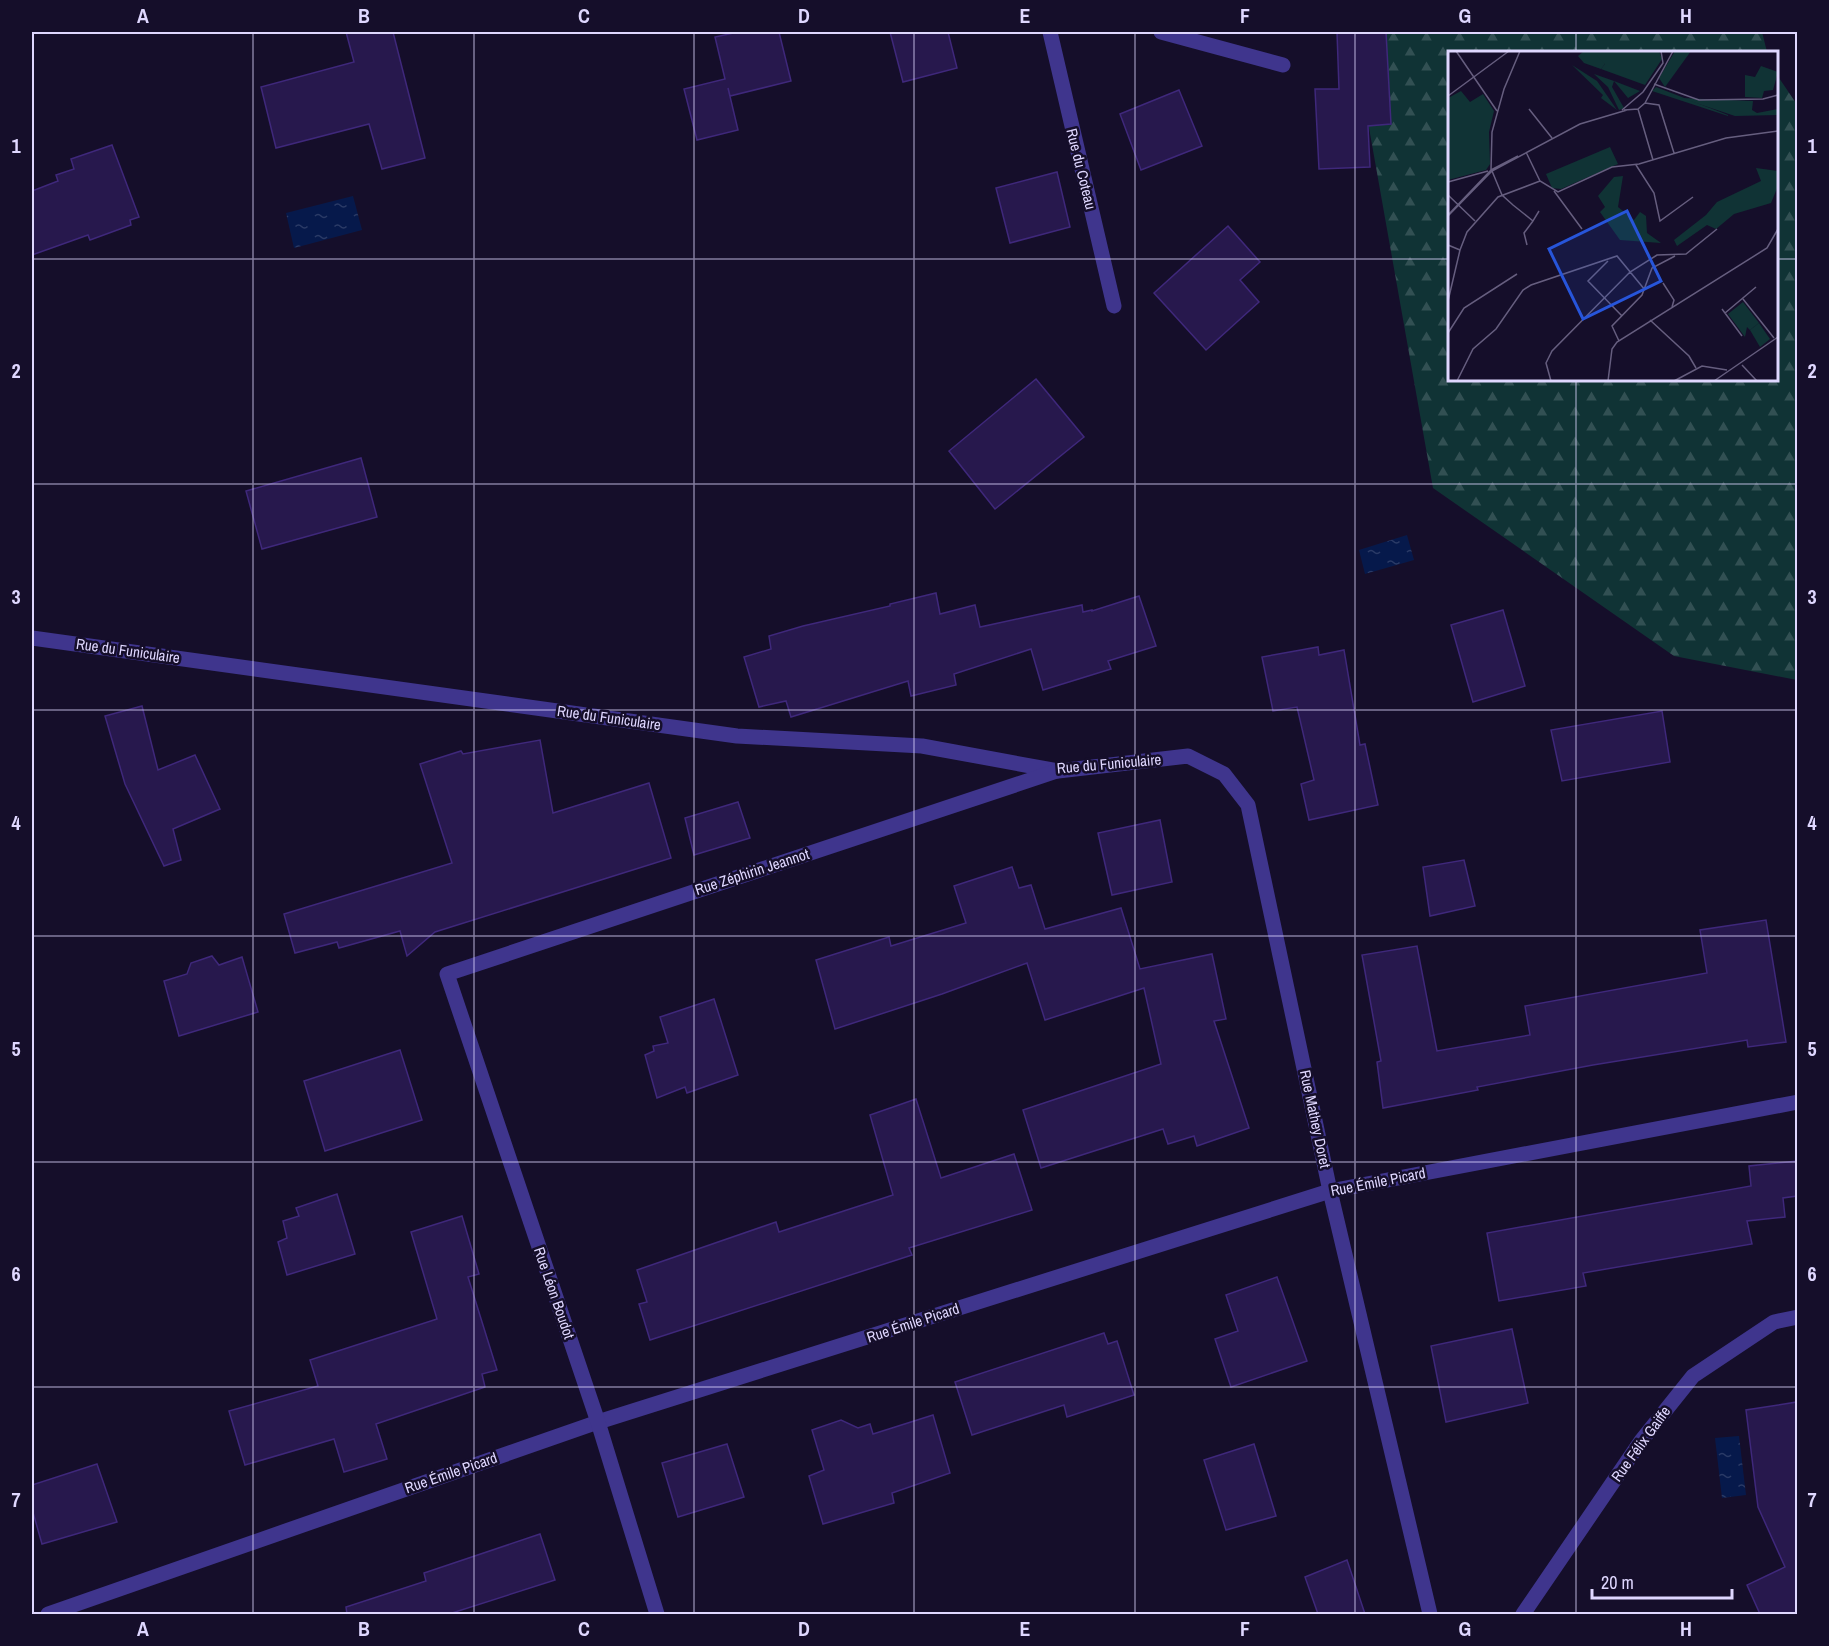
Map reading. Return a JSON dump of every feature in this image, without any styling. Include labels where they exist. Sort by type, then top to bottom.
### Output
[{"type":"street","name":"Rue du Coteau","points":[[1050,32],[1114,306]]},
{"type":"street","points":[[1161,32],[1283,65]]},
{"type":"street","name":"Rue du Funiculaire","points":[[32,638],[737,736],[922,746],[1058,771],[1188,756]]},
{"type":"street","name":"Rue Mathey Doret","points":[[1188,756],[1224,774],[1248,804],[1330,1191],[1430,1614]]},
{"type":"street","name":"Rue Zéphirin Jeannot","points":[[447,974],[1058,771]]},
{"type":"street","name":"Rue Léon Boudot","points":[[447,974],[598,1422],[657,1614]]},
{"type":"street","name":"Rue Émile Picard","points":[[48,1614],[598,1422],[1330,1191],[1797,1102]]},
{"type":"street","name":"Rue Félix Gaiffe","points":[[1523,1614],[1641,1441],[1693,1376],[1774,1322],[1797,1317]]},
{"type":"green space","points":[[1352,32],[1762,32],[1767,51],[1448,51],[1448,381],[1778,381],[1778,76],[1798,106],[1797,680],[1674,656],[1433,488]]},
{"type":"water","points":[[353,196],[362,230],[294,248],[286,213]]},
{"type":"water","points":[[1407,535],[1414,560],[1365,574],[1359,550]]},
{"type":"water","points":[[1739,1436],[1746,1495],[1722,1498],[1715,1438]]},
{"type":"building","points":[[346,32],[393,32],[425,158],[382,169],[369,124],[276,148],[261,87],[354,62]]},
{"type":"building","points":[[738,32],[779,32],[791,81],[730,96],[728,88],[738,130],[697,140],[684,89],[725,79],[715,37]]},
{"type":"building","points":[[890,32],[948,32],[957,68],[903,82]]},
{"type":"building","points":[[1337,32],[1386,32],[1391,124],[1368,126],[1370,167],[1319,169],[1315,89],[1339,89]]},
{"type":"building","points":[[1179,90],[1202,146],[1141,170],[1120,114]]},
{"type":"building","points":[[112,145],[139,217],[130,220],[131,225],[90,240],[88,235],[32,255],[32,191],[58,181],[56,175],[74,169],[71,159]]},
{"type":"building","points":[[1057,172],[1070,227],[1010,243],[996,188]]},
{"type":"building","points":[[1228,226],[1260,262],[1240,280],[1259,302],[1206,350],[1154,293]]},
{"type":"building","points":[[1036,379],[1084,437],[995,509],[949,451]]},
{"type":"building","points":[[361,458],[377,517],[262,549],[246,491]]},
{"type":"building","points":[[936,593],[940,614],[975,605],[980,627],[1082,605],[1083,612],[1092,611],[1139,596],[1156,646],[1108,661],[1111,669],[1043,690],[1031,649],[954,674],[956,685],[911,696],[908,681],[791,717],[786,701],[759,707],[744,657],[771,649],[769,636]]},
{"type":"building","points":[[1503,610],[1525,686],[1473,702],[1451,625]]},
{"type":"building","points":[[1318,647],[1319,655],[1344,650],[1360,745],[1365,744],[1378,805],[1309,820],[1301,784],[1314,780],[1297,707],[1273,711],[1262,657]]},
{"type":"building","points":[[142,706],[158,770],[195,755],[220,809],[173,829],[181,860],[164,866],[125,784],[105,716]]},
{"type":"building","points":[[1662,711],[1670,762],[1562,781],[1551,730]]},
{"type":"building","points":[[540,740],[553,813],[649,783],[671,858],[435,932],[407,956],[400,931],[339,948],[337,942],[295,953],[284,914],[452,863],[420,764],[461,751],[463,754]]},
{"type":"building","points":[[738,802],[750,838],[694,855],[685,818]]},
{"type":"building","points":[[1160,820],[1172,882],[1112,895],[1098,833]]},
{"type":"building","points":[[1464,860],[1475,906],[1430,916],[1423,867]]},
{"type":"building","points":[[1012,867],[1019,888],[1031,885],[1045,929],[1121,908],[1140,969],[1212,954],[1226,1019],[1214,1021],[1249,1128],[1197,1146],[1194,1136],[1168,1144],[1163,1129],[1041,1168],[1023,1110],[1161,1064],[1144,988],[1045,1020],[1027,963],[835,1029],[816,960],[889,937],[891,946],[966,923],[954,886]]},
{"type":"building","points":[[1766,920],[1786,1042],[1748,1047],[1747,1040],[1593,1065],[1383,1108],[1377,1062],[1381,1061],[1362,955],[1417,946],[1437,1051],[1530,1035],[1525,1006],[1707,973],[1700,930]]},
{"type":"building","points":[[212,956],[219,965],[242,957],[258,1012],[179,1036],[164,981],[187,974],[191,963]]},
{"type":"building","points":[[714,999],[738,1075],[687,1093],[685,1087],[657,1098],[645,1055],[654,1051],[653,1046],[668,1043],[660,1017]]},
{"type":"building","points":[[400,1050],[422,1120],[325,1151],[304,1081]]},
{"type":"building","points":[[916,1099],[941,1178],[1014,1154],[1032,1210],[909,1248],[912,1255],[650,1340],[639,1304],[647,1302],[637,1270],[776,1222],[779,1232],[893,1195],[870,1115]]},
{"type":"building","points":[[1797,1161],[1797,1196],[1783,1198],[1785,1217],[1747,1221],[1752,1244],[1583,1273],[1586,1286],[1499,1301],[1487,1233],[1751,1186],[1749,1166]]},
{"type":"building","points":[[337,1194],[355,1254],[287,1275],[278,1242],[287,1238],[283,1221],[299,1216],[296,1208]]},
{"type":"building","points":[[462,1216],[479,1274],[468,1277],[497,1370],[482,1374],[485,1387],[376,1424],[387,1459],[344,1472],[334,1439],[245,1465],[229,1411],[318,1386],[310,1360],[437,1319],[411,1232]]},
{"type":"building","points":[[1277,1277],[1307,1361],[1231,1387],[1215,1339],[1238,1331],[1226,1295]]},
{"type":"building","points":[[1512,1329],[1528,1403],[1446,1422],[1431,1346]]},
{"type":"building","points":[[1104,1333],[1108,1344],[1117,1341],[1134,1395],[1067,1417],[1064,1405],[972,1435],[955,1382]]},
{"type":"building","points":[[1797,1402],[1797,1614],[1760,1614],[1747,1585],[1785,1567],[1758,1507],[1746,1410]]},
{"type":"building","points":[[933,1415],[950,1473],[892,1493],[894,1503],[823,1524],[809,1476],[824,1470],[812,1430],[841,1420],[858,1428],[870,1424],[873,1434]]},
{"type":"building","points":[[727,1444],[744,1497],[678,1517],[662,1463]]},
{"type":"building","points":[[1254,1444],[1276,1516],[1226,1530],[1204,1460]]},
{"type":"building","points":[[97,1464],[117,1522],[42,1544],[32,1509],[32,1485]]},
{"type":"building","points":[[540,1534],[555,1580],[449,1614],[347,1614],[346,1607],[426,1581],[424,1573]]},
{"type":"building","points":[[1347,1560],[1365,1614],[1318,1614],[1305,1577]]}]
